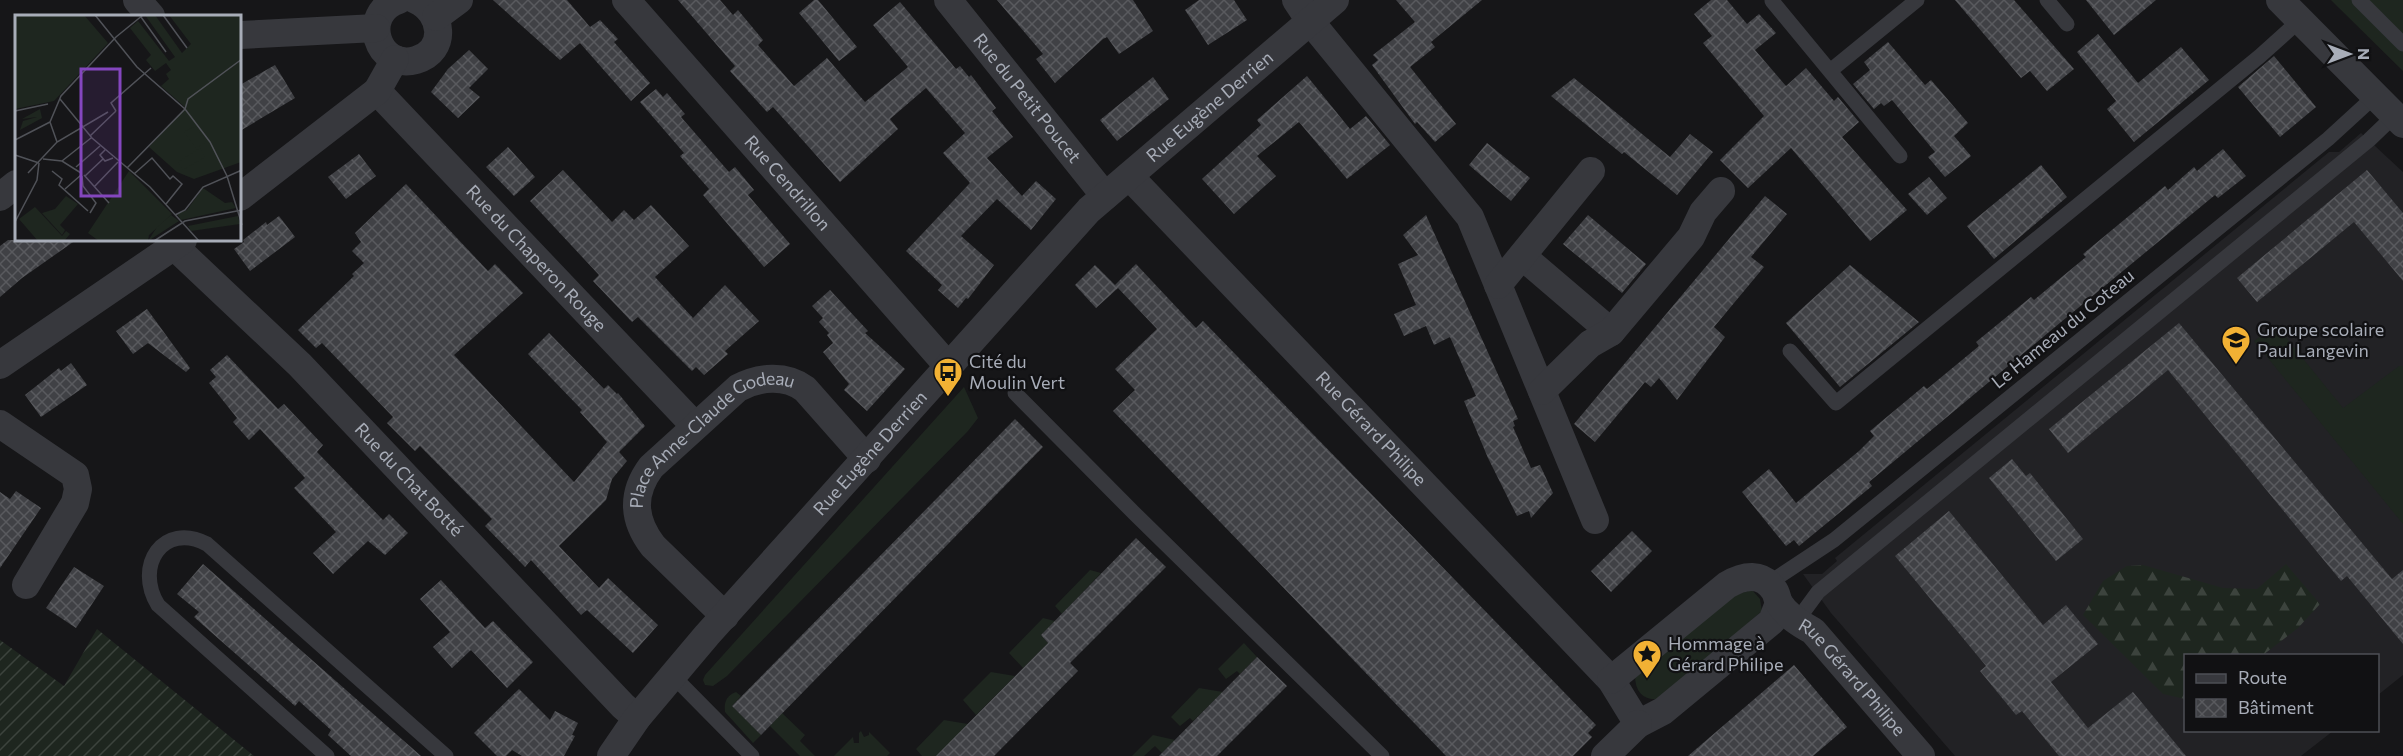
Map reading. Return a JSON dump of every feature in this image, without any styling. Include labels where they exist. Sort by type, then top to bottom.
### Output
[{"type":"street","points":[[137,0],[150,15]]},
{"type":"street","points":[[397,0],[382,11],[376,28],[380,46],[394,59],[405,61],[425,56],[433,48],[437,39],[426,9],[459,0]]},
{"type":"street","name":"Rue Cendrillon","points":[[626,0],[949,367]]},
{"type":"street","name":"Rue du Petit Poucet","points":[[948,0],[1105,196]]},
{"type":"street","name":"Rue Eugène Derrien","points":[[611,756],[637,718],[672,675],[1089,210],[1129,176],[1303,11],[1335,0]]},
{"type":"street","points":[[2280,0],[2391,112]]},
{"type":"street","points":[[1303,11],[1470,217],[1595,520]]},
{"type":"street","points":[[242,35],[376,28]]},
{"type":"street","points":[[242,194],[377,91],[394,59]]},
{"type":"street","name":"Rue du Chaperon Rouge","points":[[377,91],[695,426]]},
{"type":"street","points":[[1498,285],[1591,171]]},
{"type":"street","name":"Rue Gérard Philipe","points":[[1129,176],[1611,681],[1638,724],[1663,711],[1772,621],[1781,603]]},
{"type":"street","points":[[0,197],[15,185]]},
{"type":"street","points":[[1542,391],[1590,344],[1611,332],[1690,237],[1703,212],[1721,191]]},
{"type":"street","points":[[0,365],[179,243]]},
{"type":"street","name":"Rue du Chat Botté","points":[[179,243],[300,365],[622,706],[637,718]]},
{"type":"street","points":[[1522,256],[1611,332]]},
{"type":"street","name":"Place Anne-Claude Godeau","points":[[725,616],[653,546],[644,534],[637,519],[635,501],[643,478],[651,467],[695,426],[746,384],[763,379],[791,381],[804,389],[867,459]]},
{"type":"street","points":[[0,424],[75,475],[78,489],[75,503],[26,585]]},
{"type":"street","name":"Rue Gérard Philipe","points":[[1611,681],[1727,585],[1738,578],[1752,576],[1813,631],[1920,756]]},
{"type":"street","points":[[1605,756],[1638,724]]},
{"type":"lane","points":[[1830,71],[1917,0]]},
{"type":"lane","points":[[2047,0],[2067,24]]},
{"type":"lane","points":[[2359,0],[2403,44]]},
{"type":"lane","points":[[1772,1],[1900,156]]},
{"type":"lane","points":[[1790,351],[1836,403],[2260,56],[2300,20]]},
{"type":"lane","points":[[1781,603],[1818,592],[2360,148],[2391,112]]},
{"type":"lane","name":"Le Hameau du Coteau","points":[[1781,603],[1834,540],[2328,139],[2391,112]]},
{"type":"lane","points":[[1015,393],[1382,756]]},
{"type":"lane","points":[[327,756],[158,605],[151,594],[148,579],[150,564],[158,549],[176,539],[199,540],[207,544],[446,756]]},
{"type":"lane","points":[[672,675],[752,756]]},
{"type":"shaded area","name":"Groupe scolaire Paul Langevin","points":[[2361,133],[2403,172],[2403,675],[2379,694],[2379,654],[2184,654],[2184,732],[2332,732],[2301,756],[1955,756],[1831,613],[1803,574],[1822,574],[1837,561],[1835,558],[2329,152],[2339,152]]},
{"type":"green space","points":[[2331,0],[2403,0],[2403,71],[2339,8]]},
{"type":"green space","points":[[2276,325],[2343,408],[2399,366],[2403,366],[2403,524],[2254,341]]},
{"type":"green space","points":[[964,387],[978,418],[968,431],[727,676],[713,686],[705,685],[703,680],[705,675]]},
{"type":"green space","points":[[2286,564],[2320,604],[2298,628],[2264,654],[2184,654],[2184,699],[2163,694],[2083,615],[2103,581],[2127,566],[2143,565],[2223,588],[2257,589]]},
{"type":"green space","points":[[1090,570],[1101,573],[1062,614],[1055,606]]},
{"type":"green space","points":[[1752,590],[1760,599],[1762,611],[1661,699],[1650,699],[1639,691],[1635,675],[1721,599]]},
{"type":"green space","points":[[1043,618],[1055,621],[1041,635],[1048,643],[1023,668],[1009,653]]},
{"type":"green space","points":[[97,629],[254,756],[0,756],[0,640],[64,686]]},
{"type":"green space","points":[[1244,643],[1257,657],[1240,674],[1237,671],[1226,679],[1218,669]]},
{"type":"green space","points":[[991,672],[1015,676],[976,715],[963,700]]},
{"type":"green space","points":[[1199,688],[1223,692],[1193,721],[1190,718],[1180,726],[1171,717]]},
{"type":"green space","points":[[736,692],[741,696],[732,706],[761,735],[753,743],[725,712],[726,700]]},
{"type":"green space","points":[[782,713],[805,735],[800,741],[815,756],[800,756],[770,726]]},
{"type":"green space","points":[[944,720],[968,724],[936,756],[922,756],[916,749]]},
{"type":"green space","points":[[861,731],[864,737],[869,735],[869,732],[890,753],[887,756],[834,756],[853,737],[854,743],[859,743]]},
{"type":"green space","points":[[1153,735],[1175,740],[1162,753],[1155,746],[1144,756],[1132,756]]},
{"type":"building","points":[[493,0],[567,0],[590,27],[600,20],[618,39],[614,42],[650,83],[631,101],[580,43],[560,60]]},
{"type":"building","points":[[678,0],[720,0],[733,15],[738,10],[763,40],[758,45],[794,86],[827,58],[865,102],[908,67],[873,25],[900,2],[956,69],[960,66],[969,77],[971,75],[996,108],[992,111],[1013,137],[987,158],[1022,196],[1036,181],[1056,199],[1031,230],[997,199],[961,236],[994,265],[968,299],[966,298],[958,308],[938,290],[942,285],[906,251],[970,183],[943,153],[965,133],[926,88],[890,119],[898,129],[840,182],[773,107],[767,112],[730,71],[735,66]]},
{"type":"building","points":[[814,0],[818,0],[857,47],[839,61],[799,13]]},
{"type":"building","points":[[997,0],[1133,0],[1153,31],[1119,54],[1107,37],[1103,39],[1055,83],[1036,59],[1043,54]]},
{"type":"building","points":[[1199,0],[1234,0],[1247,20],[1208,45],[1185,10]]},
{"type":"building","points":[[1396,0],[1482,0],[1431,42],[1435,47],[1410,67],[1456,124],[1435,142],[1417,122],[1415,124],[1372,65],[1378,60],[1373,55],[1415,22]]},
{"type":"building","points":[[1711,0],[1727,0],[1747,24],[1759,14],[1776,33],[1755,50],[1786,86],[1806,68],[1834,101],[1838,97],[1859,122],[1842,137],[1907,210],[1870,241],[1791,148],[1748,188],[1720,160],[1764,116],[1703,43],[1712,36],[1694,14]]},
{"type":"building","points":[[1955,0],[2014,0],[2074,69],[2047,91],[2030,71],[2021,78]]},
{"type":"building","points":[[2086,0],[2156,0],[2114,35]]},
{"type":"building","points":[[2098,34],[2138,83],[2181,47],[2209,80],[2134,142],[2107,109],[2116,101],[2077,52]]},
{"type":"building","points":[[1888,42],[1925,85],[1931,80],[1968,123],[1954,136],[1971,156],[1945,177],[1928,157],[1935,152],[1892,100],[1884,106],[1881,103],[1874,109],[1853,84],[1870,70],[1864,62]]},
{"type":"building","points":[[469,50],[488,69],[469,88],[480,97],[458,118],[431,92],[448,69]]},
{"type":"building","points":[[2274,56],[2316,107],[2280,137],[2238,87]]},
{"type":"building","points":[[275,65],[295,98],[242,130],[242,84]]},
{"type":"building","points":[[1307,76],[1350,129],[1366,116],[1390,145],[1347,179],[1299,122],[1257,156],[1276,176],[1234,214],[1202,179],[1261,125],[1257,120]]},
{"type":"building","points":[[1153,77],[1169,99],[1117,141],[1100,120]]},
{"type":"building","points":[[1574,78],[1670,157],[1690,134],[1713,152],[1677,195],[1551,96]]},
{"type":"building","points":[[656,89],[663,97],[667,93],[685,114],[681,117],[729,172],[735,167],[754,190],[748,195],[790,244],[764,267],[703,195],[709,189],[680,156],[684,153],[640,102]]},
{"type":"building","points":[[1487,143],[1530,178],[1511,201],[1469,165]]},
{"type":"building","points":[[508,147],[535,177],[514,196],[486,167]]},
{"type":"building","points":[[2223,149],[2246,176],[2218,198],[2215,195],[2055,327],[1869,482],[1872,486],[1799,546],[1794,540],[1786,546],[1742,492],[1769,469],[1796,503],[1859,451],[1874,436],[1870,431],[1924,386],[1927,389],[1979,346],[1976,342],[2031,297],[2034,300],[2086,257],[2083,254],[2165,186],[2168,190],[2194,167],[2197,171]]},
{"type":"building","points":[[359,154],[376,176],[346,199],[328,177]]},
{"type":"building","points":[[2041,165],[2067,197],[1994,259],[1967,226]]},
{"type":"building","points":[[563,170],[612,222],[624,210],[634,220],[651,205],[689,246],[655,277],[693,318],[725,285],[759,321],[725,351],[728,354],[704,375],[696,367],[692,371],[638,317],[632,322],[593,281],[599,275],[530,201]]},
{"type":"building","points":[[2367,170],[2403,213],[2403,281],[2354,222],[2257,302],[2237,278]]},
{"type":"building","points":[[1929,177],[1947,198],[1927,215],[1908,194]]},
{"type":"building","points":[[406,184],[488,271],[495,264],[523,293],[454,355],[574,482],[607,442],[580,412],[582,410],[528,354],[549,333],[604,389],[608,385],[618,393],[645,426],[619,452],[627,461],[612,479],[606,500],[559,546],[599,588],[608,578],[658,625],[633,653],[587,610],[581,615],[531,560],[525,567],[485,526],[492,519],[420,446],[415,451],[387,423],[393,417],[322,343],[316,348],[298,330],[354,276],[352,274],[364,263],[352,251],[361,242],[355,233]]},
{"type":"building","points":[[1765,196],[1787,214],[1751,257],[1764,267],[1714,327],[1725,337],[1677,400],[1659,378],[1651,387],[1645,382],[1595,442],[1574,424]]},
{"type":"building","points":[[1426,215],[1518,419],[1513,421],[1515,426],[1513,427],[1531,468],[1540,465],[1553,493],[1531,518],[1529,511],[1517,516],[1488,458],[1464,401],[1476,396],[1450,337],[1434,345],[1426,326],[1404,336],[1394,314],[1416,305],[1398,264],[1418,255],[1403,235]]},
{"type":"building","points":[[1588,215],[1646,264],[1622,293],[1563,244]]},
{"type":"building","points":[[279,216],[295,237],[250,271],[234,249],[266,222],[267,225]]},
{"type":"building","points":[[8,240],[73,242],[22,278],[0,297],[0,246]]},
{"type":"building","points":[[1136,264],[1196,328],[1203,321],[1596,725],[1588,733],[1592,737],[1573,756],[1446,756],[1113,411],[1135,390],[1115,369],[1157,329],[1118,288],[1096,308],[1075,285],[1095,265],[1115,285]]},
{"type":"building","points":[[1850,265],[1919,322],[1840,387],[1786,323]]},
{"type":"building","points":[[830,290],[868,331],[865,333],[905,369],[867,411],[844,390],[849,384],[823,352],[833,343],[827,335],[829,333],[819,322],[823,318],[812,306]]},
{"type":"building","points":[[147,309],[190,368],[186,372],[148,343],[133,354],[116,331]]},
{"type":"building","points":[[2179,323],[2392,579],[2403,570],[2403,644],[2347,576],[2341,581],[2168,370],[2068,453],[2049,429]]},
{"type":"building","points":[[227,355],[278,409],[284,404],[323,445],[317,452],[383,520],[389,514],[408,533],[385,555],[368,541],[333,574],[313,553],[336,532],[294,488],[305,478],[260,429],[249,440],[233,422],[237,418],[209,383],[216,377],[210,370]]},
{"type":"building","points":[[71,363],[87,385],[41,417],[25,395],[59,368],[61,371]]},
{"type":"building","points":[[1015,419],[1043,447],[761,735],[732,706]]},
{"type":"building","points":[[2012,459],[2026,476],[2030,473],[2083,539],[2056,561],[1989,478]]},
{"type":"building","points":[[16,491],[41,508],[0,568],[0,492],[10,499]]},
{"type":"building","points":[[1949,511],[2043,625],[2066,605],[2098,644],[2051,682],[2088,728],[2133,692],[2186,756],[2059,756],[2022,711],[2016,715],[1980,671],[1986,666],[1895,556]]},
{"type":"building","points":[[1632,531],[1652,551],[1611,592],[1591,571]]},
{"type":"building","points":[[1136,538],[1166,567],[1070,663],[1078,671],[994,756],[936,756],[1048,643],[1041,635]]},
{"type":"building","points":[[203,564],[421,756],[351,756],[328,735],[331,730],[299,701],[295,706],[194,617],[199,612],[177,594]]},
{"type":"building","points":[[74,567],[104,586],[76,628],[46,608]]},
{"type":"building","points":[[441,580],[485,628],[493,621],[533,662],[507,688],[471,650],[452,668],[433,647],[450,632],[420,599]]},
{"type":"building","points":[[1257,657],[1287,686],[1217,756],[1159,756]]},
{"type":"building","points":[[1794,665],[1847,727],[1813,756],[1688,756]]},
{"type":"building","points":[[519,689],[550,720],[555,711],[578,723],[572,735],[575,736],[564,756],[522,756],[512,750],[506,756],[497,756],[474,733]]},
{"type":"place","name":"Groupe scolaire Paul Langevin","points":[[2236,366]]},
{"type":"place","name":"Cité du Moulin Vert","points":[[948,398]]},
{"type":"place","name":"Hommage à Gérard Philipe","points":[[1647,680]]}]
